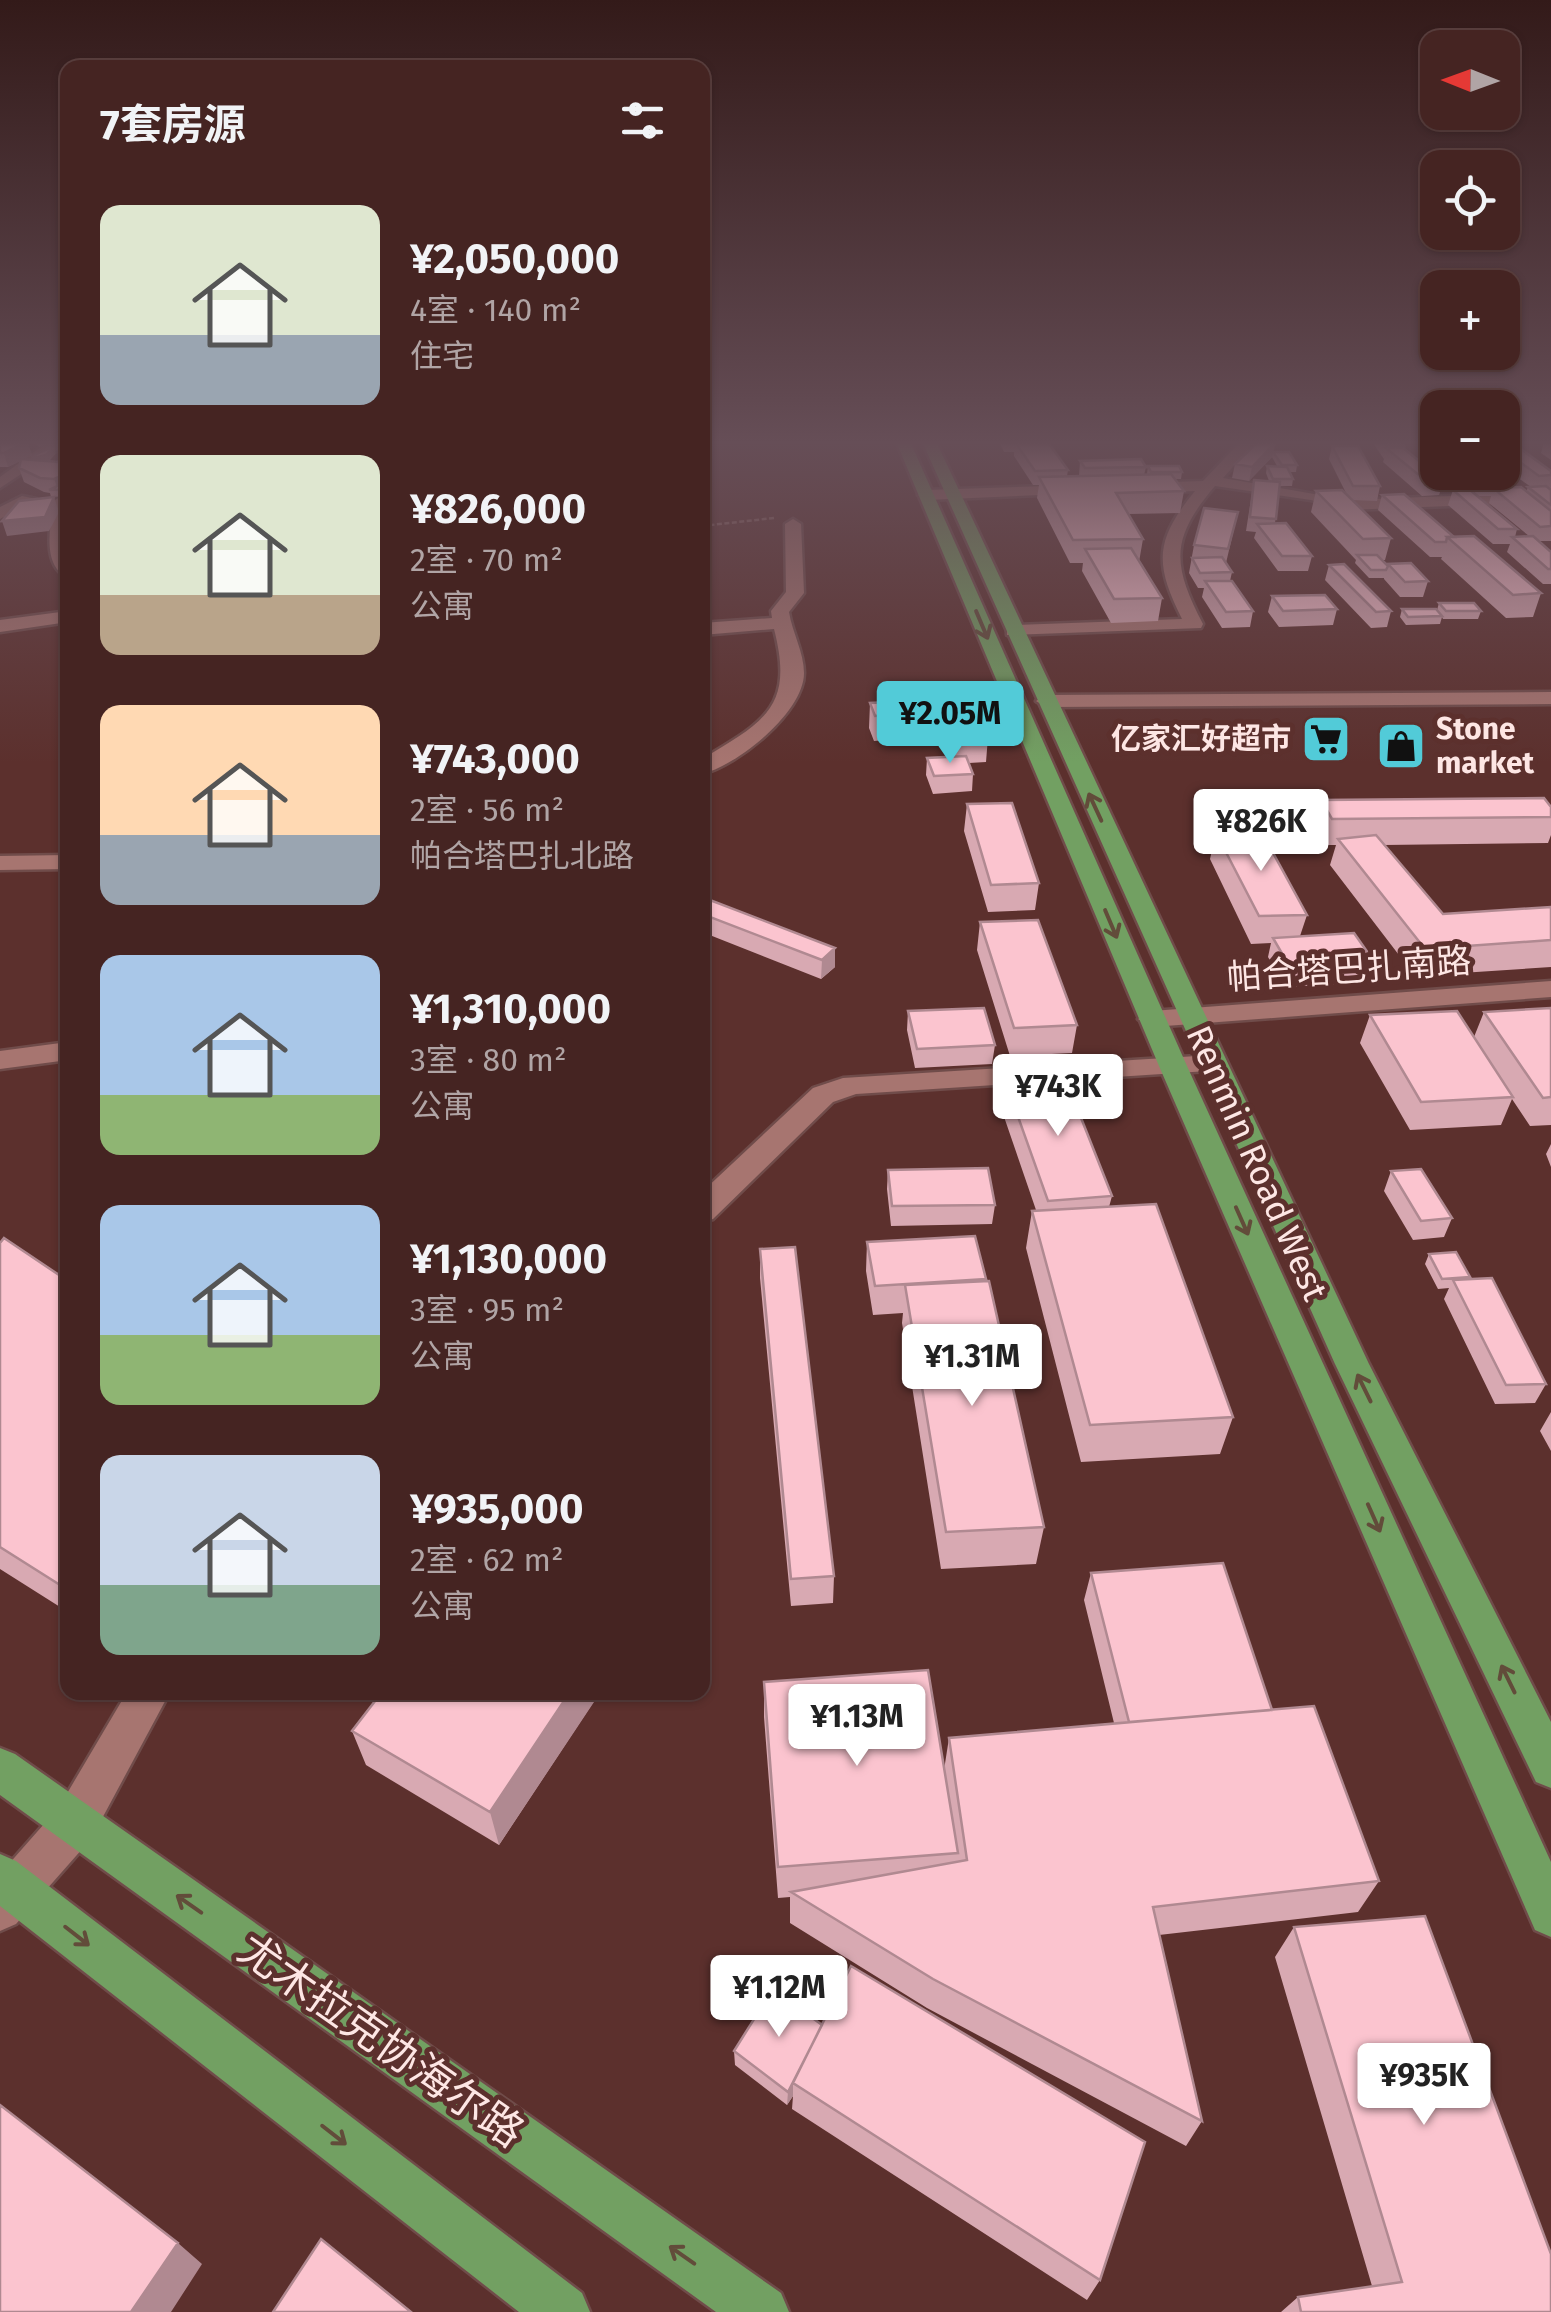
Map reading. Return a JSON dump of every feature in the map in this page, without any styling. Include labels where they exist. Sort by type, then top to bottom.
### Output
[{"type":"main road","name":"Renmin Road West","points":[[960,547],[1172,1066],[1551,1914]]},
{"type":"main road","name":"Renmin Road West","points":[[968,547],[1014,631],[1352,1364],[1551,1767]]},
{"type":"main road","name":"尤木拉克协海尔路","points":[[0,1770],[762,2312]]},
{"type":"main road","points":[[6,1892],[563,2312]]},
{"type":"street","points":[[710,764],[738,748],[776,714],[795,679],[780,610],[795,593],[794,547]]},
{"type":"street","points":[[1014,631],[1194,624],[1168,576],[1170,547]]},
{"type":"street","points":[[0,626],[60,617]]},
{"type":"street","points":[[710,629],[781,623]]},
{"type":"street","points":[[1046,701],[1551,698]]},
{"type":"street","points":[[0,863],[60,862]]},
{"type":"street","name":"帕合塔巴扎南路","points":[[1152,1019],[1551,989]]},
{"type":"street","points":[[0,1060],[60,1052]]},
{"type":"street","points":[[710,1202],[823,1095],[853,1085],[1214,1064]]},
{"type":"street","points":[[6,1892],[75,1823],[145,1700]]},
{"type":"building","points":[[1275,547],[1305,547],[1312,556],[1282,556]]},
{"type":"building","points":[[1458,547],[1487,547],[1541,593],[1513,595]]},
{"type":"building","points":[[1523,547],[1545,547],[1551,552],[1548,569]]},
{"type":"building","points":[[1131,548],[1162,598],[1114,599],[1085,549]]},
{"type":"building","points":[[1357,555],[1377,555],[1388,566],[1386,570],[1371,570]]},
{"type":"building","points":[[1222,557],[1232,572],[1200,573],[1192,558]]},
{"type":"building","points":[[1411,563],[1428,581],[1405,582],[1388,564]]},
{"type":"building","points":[[1344,564],[1391,611],[1376,612],[1329,565]]},
{"type":"building","points":[[1205,581],[1232,581],[1253,611],[1226,612]]},
{"type":"building","points":[[1325,595],[1337,609],[1283,611],[1272,596]]},
{"type":"building","points":[[1439,603],[1474,603],[1481,611],[1446,611]]},
{"type":"building","points":[[1402,609],[1436,609],[1442,616],[1408,617]]},
{"type":"building","points":[[959,694],[961,699],[891,702],[889,696]]},
{"type":"building","points":[[972,698],[988,737],[959,738],[948,710],[875,716],[870,703]]},
{"type":"building","points":[[966,756],[973,774],[934,776],[927,758]]},
{"type":"building","points":[[1544,798],[1551,807],[1551,817],[1332,819],[1321,800]]},
{"type":"building","points":[[1012,803],[1039,883],[991,885],[967,804]]},
{"type":"building","points":[[1261,831],[1307,915],[1259,916],[1216,833]]},
{"type":"building","points":[[1376,835],[1443,914],[1551,907],[1551,940],[1425,949],[1338,839]]},
{"type":"building","points":[[710,900],[835,948],[822,960],[710,917]]},
{"type":"building","points":[[1038,920],[1077,1025],[1014,1028],[980,922]]},
{"type":"building","points":[[1354,933],[1375,963],[1291,969],[1273,938]]},
{"type":"building","points":[[984,1008],[995,1045],[917,1049],[908,1011]]},
{"type":"building","points":[[1551,1008],[1551,1097],[1543,1098],[1484,1012]]},
{"type":"building","points":[[1457,1011],[1513,1097],[1421,1102],[1370,1015]]},
{"type":"building","points":[[1064,1075],[1112,1196],[1048,1201],[1005,1080]]},
{"type":"building","points":[[988,1168],[995,1205],[892,1206],[888,1170]]},
{"type":"building","points":[[1421,1169],[1452,1218],[1421,1221],[1391,1171]]},
{"type":"building","points":[[1156,1204],[1233,1417],[1090,1425],[1032,1211]]},
{"type":"building","points":[[975,1236],[986,1279],[875,1286],[867,1242]]},
{"type":"building","points":[[4,1238],[60,1276],[60,1585],[0,1547],[0,1243]]},
{"type":"building","points":[[795,1247],[834,1576],[791,1579],[760,1249]]},
{"type":"building","points":[[1456,1252],[1470,1277],[1442,1279],[1429,1254]]},
{"type":"building","points":[[1492,1278],[1546,1384],[1506,1385],[1453,1280]]},
{"type":"building","points":[[989,1281],[1044,1527],[946,1532],[905,1285]]},
{"type":"building","points":[[1223,1563],[1272,1710],[1129,1722],[1091,1573]]},
{"type":"building","points":[[928,1670],[958,1853],[778,1867],[764,1682]]},
{"type":"building","points":[[376,1700],[565,1700],[490,1812],[352,1731]]},
{"type":"building","points":[[1314,1706],[1379,1881],[1153,1907],[1202,2121],[933,1979],[791,1892],[967,1860],[949,1738]]},
{"type":"building","points":[[1425,1916],[1551,2254],[1551,2312],[1301,2312],[1298,2297],[1402,2282],[1294,1927]]},
{"type":"building","points":[[851,1966],[1145,2142],[1100,2280],[793,2083]]},
{"type":"building","points":[[773,1989],[822,2025],[788,2092],[734,2051]]},
{"type":"building","points":[[0,2105],[178,2243],[131,2312],[0,2312]]},
{"type":"building","points":[[321,2239],[411,2312],[273,2312]]},
{"type":"place","name":"亿家汇好超市","points":[[1326,739]]},
{"type":"place","name":"Stone market","points":[[1401,746]]}]
